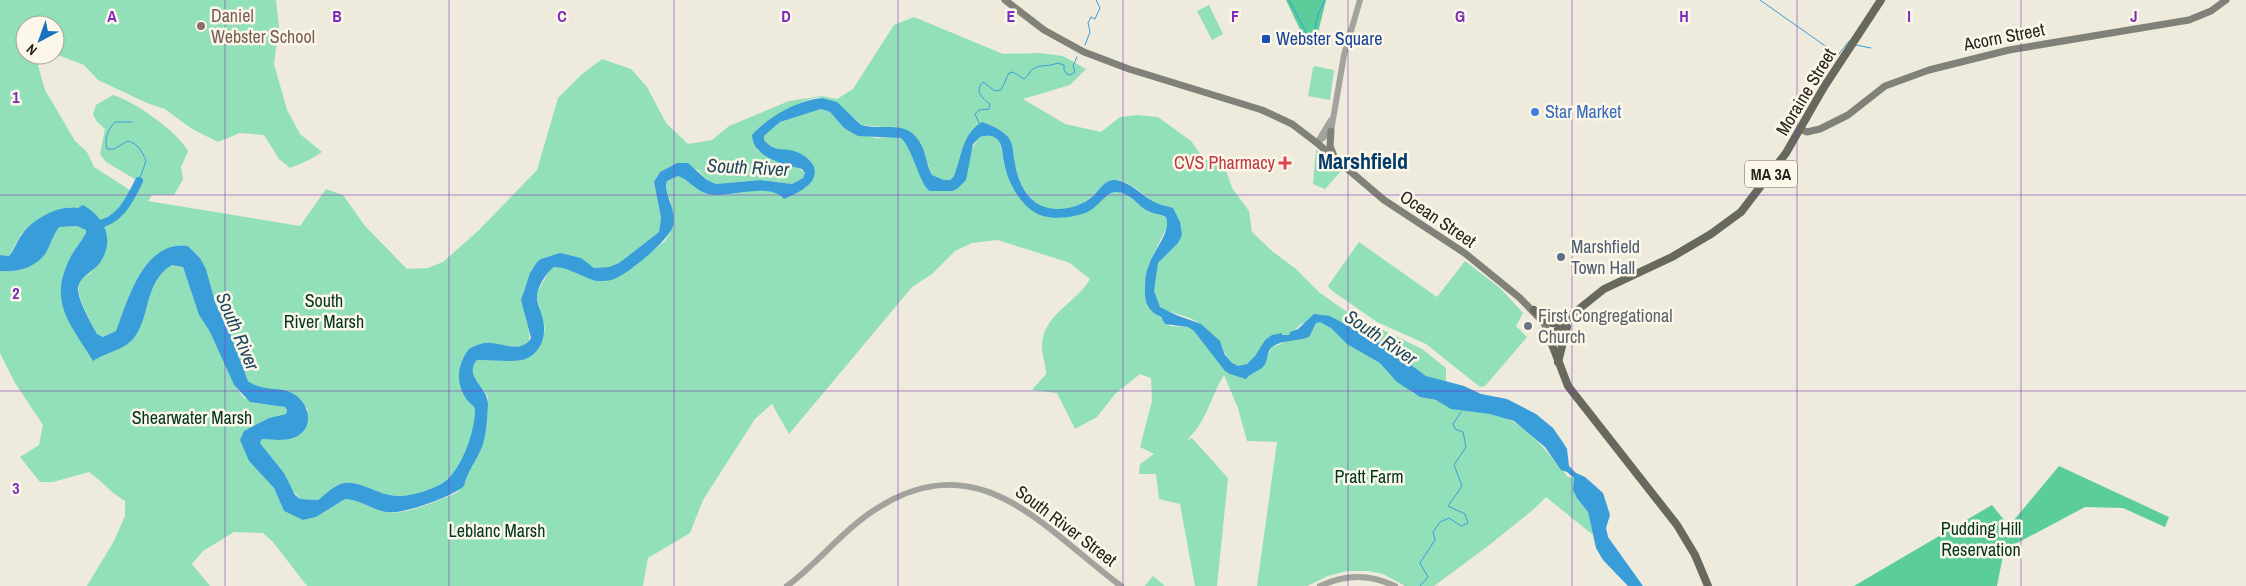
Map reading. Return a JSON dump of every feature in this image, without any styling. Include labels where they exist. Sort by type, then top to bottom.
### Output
[{"type":"main road","name":"Ocean Street","points":[[1005,0],[1037,25],[1084,52],[1129,69],[1262,110],[1292,124],[1384,200],[1466,254],[1534,310],[1544,323],[1558,364],[1573,392],[1678,525],[1708,586]]},
{"type":"main road","name":"Moraine Street","points":[[1550,339],[1569,317],[1604,289],[1672,257],[1735,217],[1773,171],[1824,87],[1881,0]]},
{"type":"main road","name":"Acorn Street","points":[[1800,129],[1807,132],[1820,129],[1844,117],[1885,86],[1916,73],[2009,50],[2181,22],[2204,15],[2226,0]]},
{"type":"main road","points":[[1331,131],[1330,146],[1335,158]]},
{"type":"main road","points":[[1534,310],[1551,323],[1558,323],[1569,317]]},
{"type":"main road","name":"Moraine Street","points":[[1550,339],[1567,327],[1578,310]]},
{"type":"main road","name":"MA 3A","points":[[1558,364],[1567,327]]},
{"type":"street","points":[[1317,143],[1324,139],[1331,131],[1344,55],[1360,0]]},
{"type":"street","points":[[1317,143],[1332,119]]},
{"type":"street","name":"South River Street","points":[[787,586],[875,509],[914,491],[952,485],[984,489],[1010,500],[1044,524],[1121,586]]},
{"type":"street","points":[[1320,586],[1337,579],[1364,576],[1395,586]]},
{"type":"green space","name":"South River Marsh","points":[[0,0],[276,0],[279,27],[274,64],[287,110],[300,134],[322,152],[290,168],[279,159],[264,135],[240,133],[218,142],[192,129],[165,109],[147,103],[98,80],[84,65],[65,58],[65,15],[15,15],[15,65],[38,65],[45,90],[75,141],[87,152],[94,167],[133,192],[138,181],[106,162],[100,154],[105,129],[97,122],[93,114],[96,105],[113,95],[122,98],[155,118],[183,143],[188,151],[181,167],[183,179],[174,195],[152,195],[148,201],[300,226],[326,189],[343,195],[365,226],[407,269],[428,268],[443,262],[479,230],[537,170],[558,98],[581,75],[602,59],[631,69],[647,87],[666,123],[688,144],[712,140],[729,126],[789,101],[822,96],[837,99],[853,89],[894,25],[914,17],[1003,54],[1039,53],[1063,56],[1086,69],[1070,85],[1023,99],[1065,124],[1101,132],[1120,117],[1137,115],[1158,117],[1191,141],[1204,159],[1225,167],[1232,188],[1249,211],[1252,232],[1272,251],[1296,269],[1320,293],[1350,314],[1422,349],[1446,368],[1446,383],[1426,376],[1384,345],[1330,316],[1301,324],[1289,335],[1265,340],[1258,353],[1248,363],[1239,366],[1234,365],[1219,341],[1202,326],[1192,319],[1166,310],[1157,302],[1154,286],[1158,263],[1182,235],[1152,202],[1133,187],[1124,182],[1111,180],[1079,205],[1066,209],[1044,207],[1033,201],[1023,187],[1016,170],[1014,152],[1011,147],[982,122],[954,176],[950,180],[944,180],[932,175],[920,142],[885,127],[861,125],[851,115],[822,98],[807,100],[789,109],[757,130],[757,150],[802,171],[805,173],[803,178],[792,184],[761,180],[716,184],[707,180],[698,170],[677,163],[660,172],[654,182],[661,218],[659,232],[619,263],[609,267],[594,268],[590,265],[550,256],[536,265],[531,271],[523,292],[523,306],[529,336],[528,342],[522,346],[490,343],[461,362],[460,383],[475,409],[471,437],[459,465],[447,480],[415,494],[389,495],[357,484],[344,483],[333,488],[318,500],[300,499],[289,486],[284,473],[260,443],[262,439],[285,440],[308,410],[293,395],[265,389],[248,381],[228,328],[216,305],[206,269],[200,258],[188,246],[173,247],[160,252],[149,262],[132,288],[116,331],[103,337],[97,334],[78,289],[81,281],[99,263],[104,252],[105,228],[78,208],[71,207],[41,217],[21,234],[9,256],[0,255]]},
{"type":"green space","points":[[1286,0],[1326,0],[1315,45],[1312,48],[1307,44]]},
{"type":"green space","points":[[1209,5],[1223,34],[1212,40],[1197,11]]},
{"type":"green space","points":[[1315,66],[1334,70],[1330,100],[1308,96]]},
{"type":"green space","points":[[821,109],[830,112],[844,128],[875,138],[901,137],[923,182],[930,191],[953,191],[976,142],[980,137],[988,136],[994,137],[1000,144],[1006,171],[1017,195],[1029,206],[1049,217],[1112,192],[1126,194],[1149,212],[1166,217],[1168,222],[1148,265],[1145,298],[1148,307],[1170,326],[1188,327],[1194,331],[1230,374],[1237,376],[1263,367],[1272,347],[1281,344],[1317,321],[1326,324],[1380,361],[1411,392],[1421,397],[1499,416],[1525,430],[1568,477],[1574,478],[1575,494],[1588,512],[1593,535],[1546,497],[1488,546],[1434,586],[1405,586],[1383,574],[1368,571],[1347,571],[1328,576],[1307,586],[1257,586],[1277,442],[1247,441],[1238,408],[1224,375],[1200,424],[1187,440],[1192,438],[1228,478],[1217,586],[1195,586],[1180,504],[1159,499],[1156,474],[1139,474],[1140,464],[1154,454],[1140,447],[1152,401],[1151,378],[1140,374],[1115,394],[1097,417],[1075,429],[1057,393],[1032,390],[1046,374],[1042,347],[1043,336],[1048,326],[1053,318],[1077,296],[1090,279],[1070,263],[998,240],[972,243],[955,251],[932,274],[912,287],[789,434],[772,404],[755,419],[703,500],[690,533],[648,558],[643,586],[307,586],[273,542],[263,533],[234,532],[203,551],[192,564],[210,586],[87,586],[114,541],[125,516],[125,501],[89,472],[53,482],[40,482],[20,457],[39,445],[43,425],[15,383],[0,353],[0,271],[19,270],[32,265],[48,249],[59,227],[77,226],[87,230],[71,256],[64,272],[61,286],[62,299],[70,323],[93,360],[124,341],[138,329],[153,286],[163,271],[172,265],[183,267],[199,315],[210,332],[234,385],[244,398],[285,407],[287,410],[286,414],[269,418],[245,431],[249,461],[274,488],[284,511],[303,520],[316,517],[345,499],[386,512],[403,512],[458,492],[483,443],[486,428],[488,397],[474,377],[472,366],[477,360],[520,360],[530,357],[538,350],[545,329],[537,297],[538,291],[549,271],[559,266],[597,280],[639,261],[665,241],[670,233],[671,202],[667,192],[667,181],[678,176],[704,193],[717,195],[769,191],[777,193],[784,198],[805,188],[812,181],[812,163],[800,154],[769,145],[764,140],[764,136],[780,122]]},
{"type":"green space","points":[[1316,150],[1341,171],[1325,189],[1313,184]]},
{"type":"green space","points":[[1359,242],[1437,297],[1465,261],[1500,288],[1523,313],[1516,326],[1527,337],[1485,386],[1480,387],[1426,344],[1377,322],[1331,290],[1328,286]]},
{"type":"green space","name":"Pudding Hill Reservation","points":[[2059,466],[2169,517],[2165,527],[2123,508],[2085,507],[2004,550],[1997,586],[1854,586],[1992,505],[2009,526]]},
{"type":"green space","points":[[1153,576],[1165,586],[1145,586]]},
{"type":"water","points":[[822,98],[837,102],[861,125],[900,128],[914,134],[925,153],[932,175],[944,180],[950,180],[954,176],[966,139],[975,127],[982,122],[1003,132],[1008,137],[1020,181],[1030,198],[1040,205],[1060,209],[1081,204],[1093,196],[1107,182],[1114,180],[1125,183],[1154,202],[1173,208],[1180,222],[1182,235],[1178,243],[1158,263],[1154,291],[1160,307],[1201,324],[1220,341],[1225,355],[1232,363],[1238,366],[1247,364],[1255,356],[1265,340],[1272,335],[1282,333],[1282,335],[1289,335],[1290,332],[1298,329],[1314,314],[1330,316],[1384,345],[1426,376],[1464,386],[1481,394],[1507,399],[1536,414],[1553,428],[1564,444],[1567,449],[1569,466],[1603,493],[1610,515],[1606,528],[1608,537],[1643,586],[1628,586],[1603,560],[1596,548],[1588,512],[1573,490],[1574,478],[1561,470],[1545,447],[1514,421],[1490,414],[1451,409],[1436,400],[1420,397],[1397,382],[1380,363],[1347,344],[1331,328],[1320,322],[1316,323],[1309,337],[1276,344],[1272,347],[1264,366],[1246,379],[1230,374],[1225,371],[1194,331],[1188,327],[1165,324],[1161,317],[1154,313],[1147,305],[1145,298],[1146,274],[1150,261],[1164,235],[1167,223],[1166,217],[1148,211],[1133,199],[1120,192],[1109,194],[1091,210],[1079,215],[1056,218],[1036,213],[1024,203],[1015,191],[1006,169],[1000,142],[990,136],[980,137],[973,144],[966,180],[958,188],[953,191],[930,191],[926,188],[909,150],[901,138],[858,136],[844,128],[830,112],[821,109],[780,122],[764,136],[764,140],[772,147],[800,153],[814,167],[815,173],[810,183],[805,188],[784,199],[769,191],[708,194],[678,176],[667,181],[666,186],[674,219],[673,226],[657,247],[622,275],[610,280],[597,281],[564,268],[554,267],[543,280],[537,293],[544,333],[541,345],[533,355],[521,360],[477,360],[473,366],[473,371],[487,398],[487,424],[483,444],[464,486],[449,495],[403,511],[381,511],[356,501],[345,499],[316,517],[303,520],[284,511],[274,488],[249,461],[240,440],[244,431],[269,418],[286,414],[287,410],[285,407],[250,402],[234,385],[210,332],[199,315],[183,267],[172,265],[162,273],[151,291],[138,332],[131,341],[93,361],[64,312],[61,299],[64,272],[86,230],[77,226],[59,227],[44,255],[34,264],[21,270],[0,271],[0,255],[9,256],[21,236],[34,222],[48,214],[63,209],[78,208],[83,205],[91,210],[106,230],[107,247],[99,264],[79,283],[78,292],[97,334],[103,337],[116,331],[132,288],[149,262],[160,252],[173,247],[188,246],[200,258],[206,269],[216,305],[228,328],[248,381],[260,387],[292,393],[300,399],[306,408],[308,413],[307,424],[305,429],[296,437],[286,440],[262,439],[260,443],[284,473],[295,495],[300,499],[318,500],[333,488],[344,483],[357,484],[389,495],[415,494],[447,480],[458,466],[467,447],[473,427],[475,409],[463,394],[459,374],[462,361],[469,349],[479,344],[488,343],[518,346],[527,343],[531,338],[521,300],[530,273],[537,262],[560,253],[581,258],[594,268],[609,267],[619,263],[659,232],[661,218],[654,182],[660,172],[677,163],[688,163],[707,180],[716,184],[761,180],[792,184],[803,178],[805,173],[802,169],[764,155],[754,143],[752,135],[766,122],[784,110],[803,102]]},
{"type":"waterway","points":[[1085,45],[1090,32],[1088,23],[1091,17],[1095,19],[1100,8],[1096,0]]},
{"type":"waterway","points":[[1289,0],[1309,38],[1313,38],[1318,14],[1325,0]]},
{"type":"waterway","points":[[1760,0],[1838,55],[1849,41]]},
{"type":"waterway","points":[[1856,45],[1871,48]]},
{"type":"waterway","points":[[980,125],[975,114],[979,110],[989,109],[990,104],[982,97],[979,91],[980,85],[983,82],[995,91],[1001,90],[1009,73],[1013,72],[1024,79],[1036,67],[1057,63],[1064,65],[1064,70],[1067,74],[1071,75],[1075,72],[1073,66],[1077,57]]},
{"type":"waterway","points":[[132,122],[115,122],[107,134],[106,145],[107,149],[114,149],[128,141],[139,148],[146,161],[139,181]]},
{"type":"waterway","points":[[96,225],[118,215],[139,181]]},
{"type":"waterway","points":[[1420,586],[1428,577],[1420,563],[1435,540],[1433,532],[1440,522],[1449,518],[1461,526],[1468,523],[1465,514],[1448,506],[1462,486],[1454,465],[1466,447],[1463,432],[1455,429],[1453,424],[1461,412]]},
{"type":"place","name":"Daniel Webster School","points":[[201,26]]},
{"type":"place","name":"Webster Square","points":[[1266,39]]},
{"type":"place","name":"Star Market","points":[[1535,112]]},
{"type":"place","name":"CVS Pharmacy","points":[[1285,163]]},
{"type":"place","name":"Marshfield Town Hall","points":[[1561,257]]},
{"type":"place","name":"First Congregational Church","points":[[1528,326]]},
{"type":"district","name":"Marshfield","points":[[1363,161]]},
{"type":"water label","name":"South River","points":[[748,167]]},
{"type":"water label","name":"South River","points":[[238,331]]},
{"type":"water label","name":"South River","points":[[1381,337]]},
{"type":"park label","name":"Shearwater Marsh","points":[[192,418]]},
{"type":"park label","name":"Pratt Farm","points":[[1369,477]]},
{"type":"park label","name":"Leblanc Marsh","points":[[497,531]]}]
